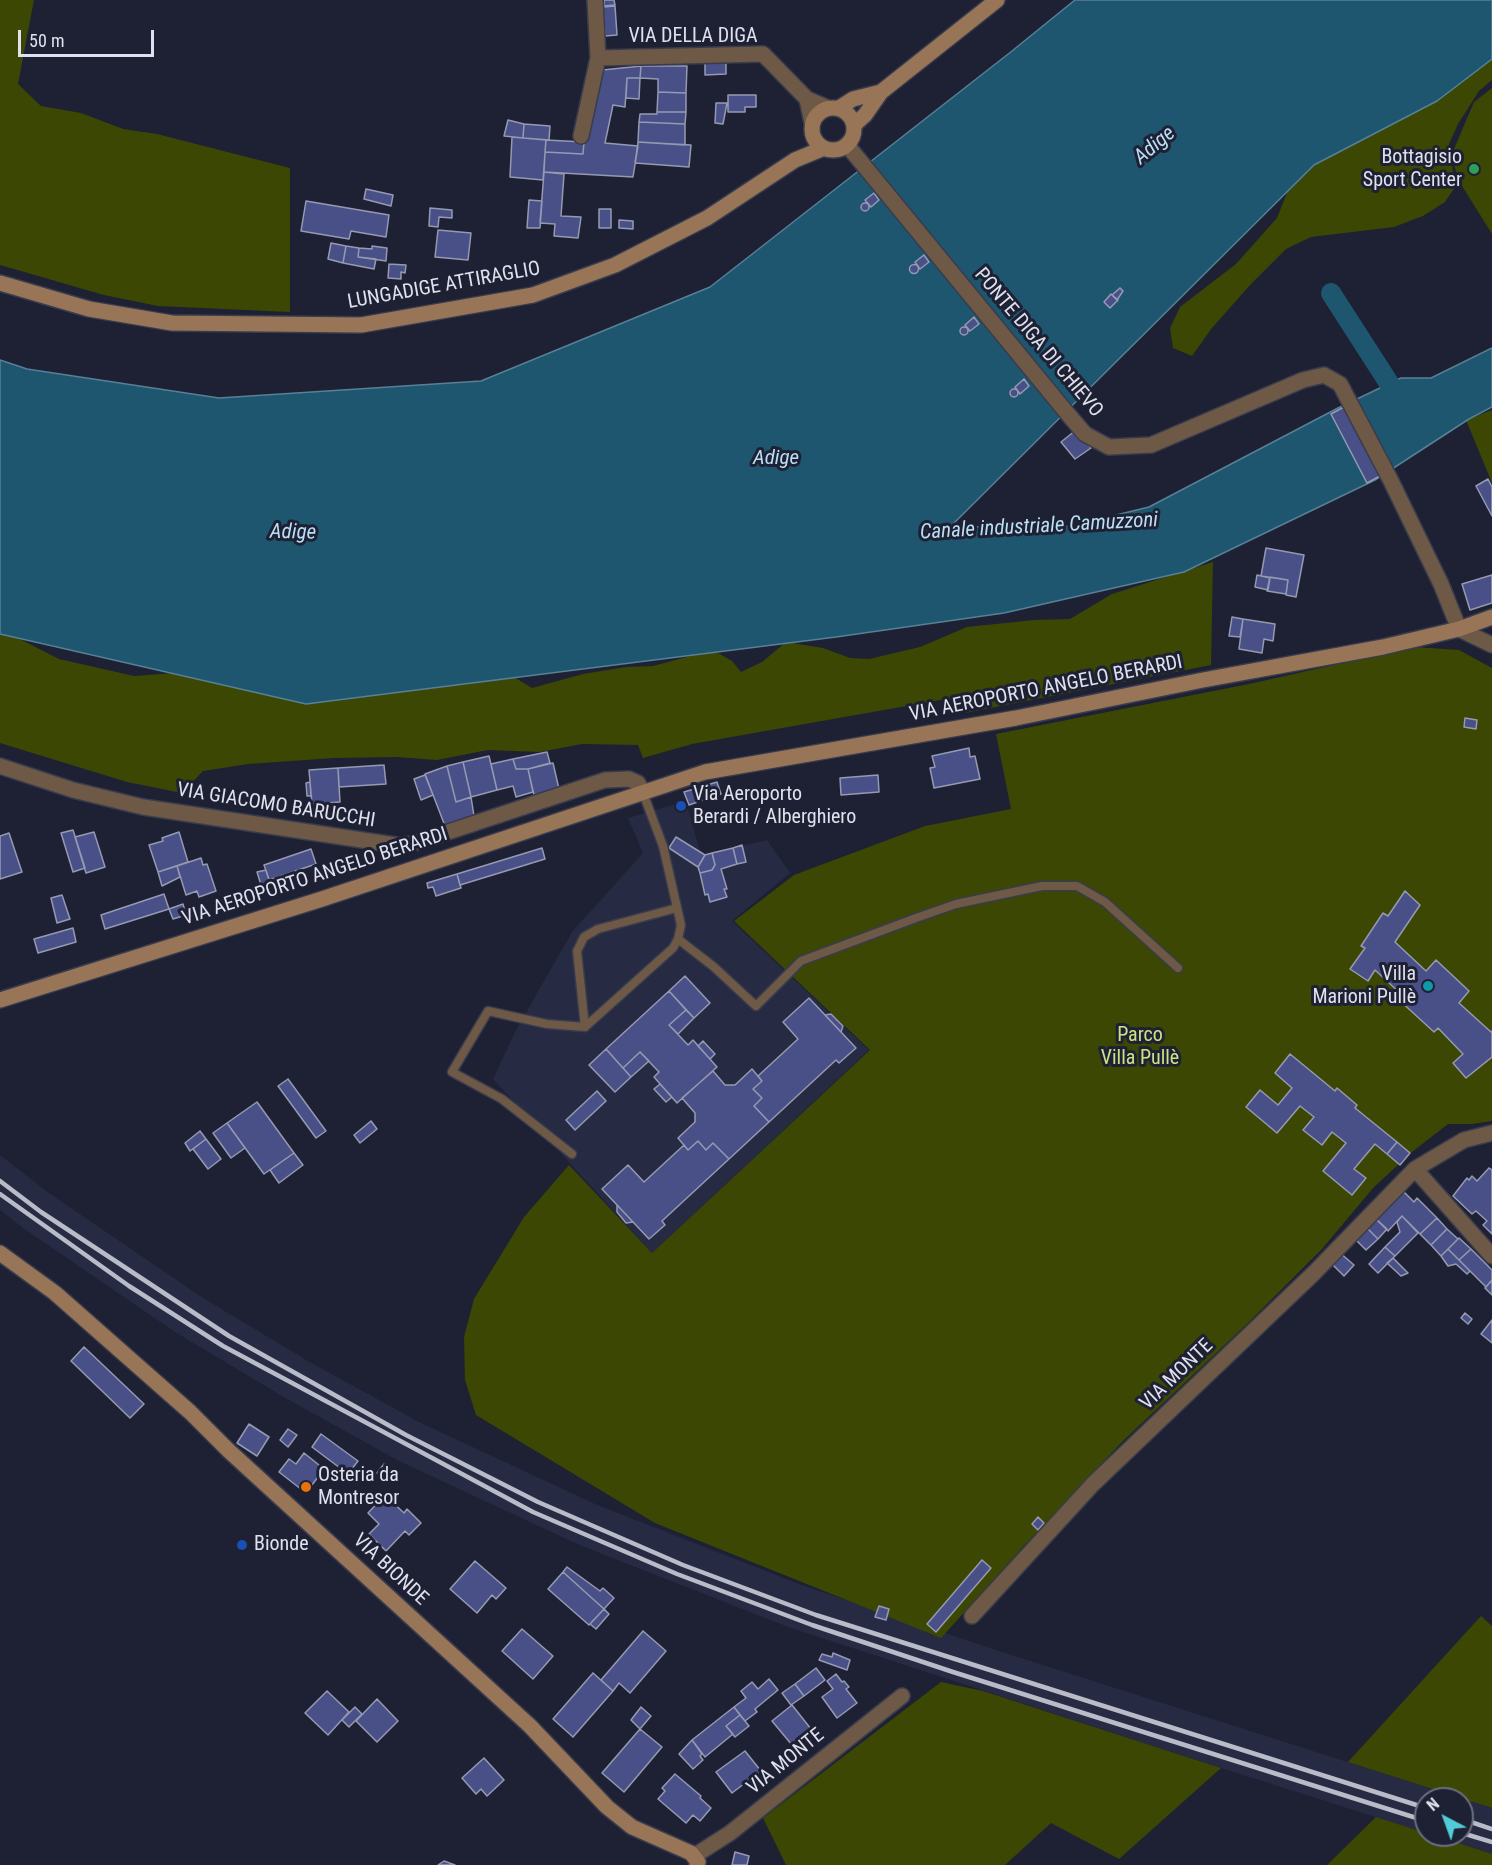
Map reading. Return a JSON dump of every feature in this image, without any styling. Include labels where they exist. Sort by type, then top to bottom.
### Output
[{"type":"street","points":[[581,136],[598,58],[595,0]]},
{"type":"street","name":"LUNGADIGE ATTIRAGLIO","points":[[0,283],[89,309],[172,323],[362,325],[533,295],[615,265],[707,218],[795,160],[824,148],[836,150],[847,145],[853,136],[854,125],[865,115],[881,92],[997,0]]},
{"type":"street","name":"VIA DELLA DIGA","points":[[598,58],[763,54],[807,99],[833,108]]},
{"type":"street","name":"LUNGADIGE ATTIRAGLIO","points":[[795,160],[818,114],[853,99],[881,92]]},
{"type":"street","points":[[807,99],[812,128],[818,145],[824,148]]},
{"type":"street","points":[[833,108],[850,116],[854,125]]},
{"type":"street","name":"PONTE DIGA DI CHIEVO","points":[[847,145],[1066,413],[1085,434],[1109,447],[1151,445],[1303,380],[1323,375],[1340,384],[1441,584],[1459,629]]},
{"type":"street","name":"VIA AEROPORTO ANGELO BERARDI","points":[[0,1000],[322,898],[705,771],[1016,718],[1191,682],[1383,647],[1459,629],[1492,617]]},
{"type":"street","points":[[1459,629],[1492,645]]},
{"type":"street","name":"VIA GIACOMO BARUCCHI","points":[[0,766],[73,790],[143,807],[402,846],[605,780],[629,779],[638,783],[643,793]]},
{"type":"street","name":"VIA MONTE","points":[[972,1616],[1093,1484],[1314,1273],[1415,1169],[1464,1140],[1492,1133]]},
{"type":"street","points":[[1415,1169],[1492,1256]]},
{"type":"street","name":"VIA BIONDE","points":[[0,1253],[55,1293],[190,1412],[239,1460],[530,1726],[607,1807],[632,1827],[671,1843],[696,1861]]},
{"type":"street","name":"VIA MONTE","points":[[696,1861],[902,1696]]},
{"type":"lane","points":[[572,1154],[502,1099],[452,1072],[488,1011],[547,1024],[585,1027],[673,948],[681,925],[663,846],[643,793]]},
{"type":"lane","points":[[678,939],[714,967],[756,1006],[801,962],[885,930],[956,904],[1042,886],[1077,886],[1105,902],[1179,968]]},
{"type":"lane","points":[[585,1027],[578,951],[585,937],[598,929],[677,908]]},
{"type":"shaded area","points":[[686,801],[701,855],[767,840],[790,873],[732,921],[869,1050],[652,1253],[493,1079],[516,1030],[572,932],[643,853],[628,818]]},
{"type":"shaded area","points":[[0,1155],[49,1193],[203,1298],[308,1361],[419,1422],[595,1504],[804,1586],[996,1650],[1426,1787],[1414,1787],[1414,1829],[788,1627],[577,1544],[399,1461],[287,1399],[175,1332],[0,1210]]},
{"type":"shaded area","points":[[1474,1802],[1492,1808],[1492,1854],[1471,1847],[1474,1847]]},
{"type":"green space","points":[[0,0],[34,0],[18,84],[41,106],[81,113],[123,129],[157,134],[290,168],[290,312],[158,306],[104,295],[0,265]]},
{"type":"green space","points":[[1492,47],[1492,80],[1479,91],[1458,124],[1449,144],[1455,187],[1445,202],[1423,216],[1394,227],[1311,237],[1286,249],[1212,328],[1192,356],[1173,348],[1170,328],[1180,307],[1236,264],[1277,218],[1290,185],[1361,127],[1403,108],[1434,103],[1442,91]]},
{"type":"green space","name":"Bottagisio Sport Center","points":[[1492,88],[1492,234],[1459,181],[1451,156],[1474,102]]},
{"type":"green space","points":[[1492,410],[1492,483],[1466,420]]},
{"type":"green space","points":[[1213,562],[1211,665],[965,713],[946,699],[692,744],[643,758],[638,745],[582,744],[540,752],[488,750],[437,760],[397,757],[334,758],[248,764],[203,771],[182,793],[127,782],[0,743],[0,629],[59,659],[134,676],[187,672],[501,669],[532,688],[583,674],[626,667],[653,666],[713,650],[732,661],[741,672],[762,662],[786,642],[823,648],[850,658],[869,659],[920,647],[967,627],[1070,619],[1112,594]]},
{"type":"green space","name":"Parco Villa Pullè","points":[[1414,647],[1459,650],[1492,668],[1492,1121],[1448,1124],[1412,1152],[1373,1188],[1322,1249],[1248,1323],[1123,1441],[941,1638],[655,1523],[476,1415],[465,1380],[464,1337],[474,1299],[524,1217],[569,1165],[652,1253],[870,1050],[734,921],[794,875],[925,826],[1011,809],[996,734],[1249,684]]},
{"type":"green space","points":[[1481,1616],[1492,1626],[1492,1808],[1474,1802],[1474,1787],[1426,1787],[1348,1762]]},
{"type":"green space","points":[[941,1682],[983,1691],[1221,1768],[1119,1859],[1051,1823],[1005,1865],[786,1865],[763,1818]]},
{"type":"green space","points":[[1376,1817],[1414,1829],[1414,1847],[1471,1847],[1492,1854],[1492,1865],[1327,1865]]},
{"type":"water","name":"Adige","points":[[1075,0],[1492,0],[1492,59],[1437,101],[1314,165],[950,527],[1071,526],[1149,507],[1338,408],[1401,378],[1431,378],[1492,348],[1492,407],[1469,419],[1375,480],[1184,572],[1004,613],[836,637],[306,704],[0,634],[0,360],[27,369],[219,398],[481,381],[710,287]]},
{"type":"building","points":[[604,0],[614,0],[615,5],[604,6]]},
{"type":"building","points":[[615,6],[617,35],[605,36],[603,7]]},
{"type":"building","points":[[705,63],[726,63],[726,74],[705,75]]},
{"type":"building","points":[[641,66],[640,78],[627,78],[625,107],[613,105],[605,143],[638,146],[633,177],[544,172],[545,152],[583,154],[602,70]]},
{"type":"building","points":[[641,66],[687,66],[686,93],[658,92],[658,79],[640,78]]},
{"type":"building","points":[[627,78],[640,78],[639,99],[626,98]]},
{"type":"building","points":[[658,92],[686,93],[686,112],[657,112]]},
{"type":"building","points":[[728,95],[756,95],[756,107],[745,107],[745,112],[728,112]]},
{"type":"building","points":[[716,103],[727,103],[723,124],[715,123]]},
{"type":"building","points":[[657,112],[686,112],[685,124],[639,122],[640,114],[657,114]]},
{"type":"building","points":[[508,120],[524,124],[523,138],[504,136]]},
{"type":"building","points":[[639,122],[685,124],[685,145],[638,142]]},
{"type":"building","points":[[524,124],[550,126],[549,140],[523,138]]},
{"type":"building","points":[[512,137],[546,140],[543,180],[510,177]]},
{"type":"building","points":[[546,140],[584,142],[583,154],[545,152]]},
{"type":"building","points":[[638,142],[691,145],[689,167],[635,163]]},
{"type":"building","points":[[544,172],[564,174],[561,216],[581,217],[578,238],[554,236],[555,224],[540,223]]},
{"type":"building","points":[[366,189],[393,195],[391,206],[364,199]]},
{"type":"building","points":[[874,193],[879,200],[871,207],[865,200]]},
{"type":"building","points":[[529,200],[542,201],[540,228],[527,228]]},
{"type":"building","points":[[306,201],[389,215],[386,237],[351,231],[349,239],[301,231]]},
{"type":"building","points":[[865,203],[869,207],[865,211],[861,207]]},
{"type":"building","points":[[430,208],[452,210],[452,218],[439,217],[438,227],[429,226]]},
{"type":"building","points":[[599,209],[611,209],[611,228],[599,228]]},
{"type":"building","points":[[619,220],[633,221],[633,229],[619,228]]},
{"type":"building","points":[[438,230],[471,233],[468,260],[435,257]]},
{"type":"building","points":[[331,243],[346,246],[343,263],[328,259]]},
{"type":"building","points":[[346,246],[359,248],[358,257],[376,259],[374,269],[343,263]]},
{"type":"building","points":[[372,246],[387,248],[386,261],[358,257],[359,248],[372,249]]},
{"type":"building","points":[[924,255],[929,262],[920,269],[915,262]]},
{"type":"building","points":[[389,264],[406,265],[405,273],[401,272],[401,279],[388,278]]},
{"type":"building","points":[[914,265],[918,269],[914,273],[910,269]]},
{"type":"building","points":[[1120,288],[1123,291],[1117,300],[1112,295]]},
{"type":"building","points":[[1111,294],[1118,300],[1110,308],[1104,302]]},
{"type":"building","points":[[974,317],[979,324],[970,331],[965,325]]},
{"type":"building","points":[[964,327],[968,331],[964,335],[960,331]]},
{"type":"building","points":[[1024,379],[1029,386],[1020,394],[1015,387]]},
{"type":"building","points":[[1014,389],[1018,393],[1014,397],[1010,393]]},
{"type":"building","points":[[1344,407],[1380,476],[1367,483],[1331,414]]},
{"type":"building","points":[[1076,430],[1091,448],[1075,459],[1061,442]]},
{"type":"building","points":[[1488,479],[1492,487],[1492,516],[1476,486]]},
{"type":"building","points":[[1266,548],[1304,555],[1296,597],[1286,595],[1288,580],[1261,576]]},
{"type":"building","points":[[1257,575],[1270,578],[1268,590],[1255,587]]},
{"type":"building","points":[[1492,575],[1492,603],[1470,610],[1462,584]]},
{"type":"building","points":[[1270,577],[1288,580],[1286,594],[1267,591]]},
{"type":"building","points":[[1232,617],[1243,619],[1240,637],[1229,636]]},
{"type":"building","points":[[1243,619],[1275,624],[1273,641],[1264,639],[1262,653],[1239,649]]},
{"type":"building","points":[[1465,718],[1477,720],[1476,729],[1464,727]]},
{"type":"building","points":[[969,748],[970,757],[975,756],[980,779],[934,788],[930,768],[935,767],[932,756]]},
{"type":"building","points":[[547,752],[550,763],[528,769],[516,769],[513,759]]},
{"type":"building","points":[[489,756],[497,790],[471,797],[463,762]]},
{"type":"building","points":[[513,759],[516,769],[528,769],[533,792],[516,797],[513,786],[497,790],[491,764]]},
{"type":"building","points":[[463,762],[471,797],[456,802],[447,766]]},
{"type":"building","points":[[553,763],[559,789],[534,795],[528,769]]},
{"type":"building","points":[[384,765],[386,784],[339,787],[338,768]]},
{"type":"building","points":[[447,766],[456,802],[471,797],[474,816],[445,826],[425,774]]},
{"type":"building","points":[[338,768],[340,802],[312,804],[309,770]]},
{"type":"building","points":[[425,775],[433,795],[421,800],[414,779]]},
{"type":"building","points":[[878,775],[879,792],[841,795],[840,778]]},
{"type":"building","points":[[310,782],[311,796],[307,796],[306,783]]},
{"type":"building","points":[[717,782],[721,794],[689,805],[684,792]]},
{"type":"building","points":[[73,830],[85,868],[73,872],[61,833]]},
{"type":"building","points":[[94,832],[105,867],[86,873],[75,837]]},
{"type":"building","points":[[179,832],[188,862],[158,872],[149,845],[163,841],[162,838]]},
{"type":"building","points":[[9,833],[22,872],[0,879],[0,836]]},
{"type":"building","points":[[676,837],[705,855],[698,867],[669,848]]},
{"type":"building","points":[[742,845],[746,862],[737,864],[733,848]]},
{"type":"building","points":[[542,848],[545,859],[460,885],[457,874]]},
{"type":"building","points":[[733,848],[737,864],[721,869],[727,897],[710,902],[708,894],[705,895],[700,873],[712,870],[715,865],[712,853]]},
{"type":"building","points":[[311,849],[316,864],[269,880],[264,865]]},
{"type":"building","points":[[712,853],[715,865],[712,870],[700,873],[698,867],[705,855]]},
{"type":"building","points":[[201,858],[203,865],[207,864],[216,891],[199,897],[197,891],[186,895],[177,866]]},
{"type":"building","points":[[177,866],[180,877],[162,886],[158,872]]},
{"type":"building","points":[[266,870],[270,883],[261,885],[257,872]]},
{"type":"building","points":[[457,874],[461,888],[436,896],[433,887],[428,888],[427,883]]},
{"type":"building","name":"Villa Marioni Pullè","points":[[1405,891],[1420,905],[1395,942],[1426,971],[1436,960],[1469,991],[1459,1003],[1492,1031],[1492,1057],[1466,1078],[1453,1063],[1463,1054],[1438,1028],[1434,1032],[1398,999],[1402,995],[1375,970],[1368,981],[1350,969],[1365,948],[1361,946],[1383,913],[1388,916]]},
{"type":"building","points":[[164,894],[169,909],[105,929],[101,915]]},
{"type":"building","points":[[62,895],[70,919],[57,923],[51,898]]},
{"type":"building","points":[[183,904],[186,915],[173,919],[169,909]]},
{"type":"building","points":[[73,928],[76,942],[38,953],[34,939]]},
{"type":"building","points":[[685,976],[710,1003],[694,1018],[669,991]]},
{"type":"building","points":[[669,991],[686,1010],[669,1025],[688,1045],[693,1040],[717,1067],[677,1103],[654,1077],[659,1072],[640,1052],[623,1068],[606,1049]]},
{"type":"building","points":[[809,998],[856,1048],[839,1063],[836,1060],[769,1122],[754,1106],[762,1098],[753,1089],[762,1081],[758,1076],[798,1039],[783,1022]]},
{"type":"building","points":[[686,1010],[694,1018],[678,1034],[669,1025]]},
{"type":"building","points":[[831,1014],[843,1026],[841,1032],[825,1015]]},
{"type":"building","points":[[703,1041],[715,1054],[710,1059],[698,1046]]},
{"type":"building","points":[[606,1049],[631,1077],[615,1092],[589,1065]]},
{"type":"building","points":[[640,1052],[649,1061],[631,1077],[623,1068]]},
{"type":"building","points":[[1290,1054],[1335,1091],[1337,1088],[1357,1105],[1355,1108],[1397,1142],[1387,1154],[1375,1144],[1354,1169],[1366,1178],[1352,1195],[1323,1171],[1346,1143],[1332,1132],[1322,1145],[1303,1130],[1314,1117],[1300,1106],[1277,1133],[1246,1107],[1260,1090],[1278,1105],[1292,1088],[1275,1073]]},
{"type":"building","points":[[752,1069],[762,1081],[753,1089],[762,1098],[754,1106],[769,1122],[729,1159],[713,1143],[706,1150],[698,1141],[688,1150],[678,1138],[695,1122],[695,1113],[682,1098],[713,1071],[725,1085],[735,1085]]},
{"type":"building","points":[[288,1079],[326,1131],[316,1138],[278,1086]]},
{"type":"building","points":[[660,1084],[672,1097],[666,1102],[654,1089]]},
{"type":"building","points":[[597,1091],[606,1101],[575,1130],[566,1120]]},
{"type":"building","points":[[257,1102],[294,1153],[264,1174],[227,1123]]},
{"type":"building","points":[[371,1121],[377,1129],[360,1143],[354,1135]]},
{"type":"building","points":[[227,1123],[245,1148],[231,1158],[213,1133]]},
{"type":"building","points":[[200,1131],[206,1139],[190,1151],[185,1143]]},
{"type":"building","points":[[206,1139],[221,1159],[208,1169],[193,1149]]},
{"type":"building","points":[[698,1141],[706,1150],[713,1143],[729,1159],[662,1221],[665,1225],[649,1239],[602,1189],[628,1165],[644,1182],[684,1145],[688,1150]]},
{"type":"building","points":[[1397,1142],[1410,1153],[1400,1165],[1387,1154]]},
{"type":"building","points":[[294,1153],[303,1165],[279,1183],[270,1170]]},
{"type":"building","points":[[1489,1168],[1492,1170],[1492,1234],[1483,1225],[1487,1221],[1476,1211],[1472,1214],[1453,1196],[1467,1178],[1469,1180],[1472,1176],[1477,1181]]},
{"type":"building","points":[[1402,1190],[1414,1202],[1417,1198],[1437,1218],[1420,1234],[1402,1216],[1388,1231],[1374,1217]]},
{"type":"building","points":[[617,1205],[633,1222],[626,1223],[617,1212]]},
{"type":"building","points":[[1402,1216],[1418,1233],[1395,1256],[1385,1247],[1400,1232],[1397,1222]]},
{"type":"building","points":[[1374,1217],[1387,1229],[1378,1239],[1365,1226]]},
{"type":"building","points":[[1437,1218],[1447,1229],[1431,1245],[1420,1234]]},
{"type":"building","points":[[1365,1226],[1378,1239],[1366,1250],[1353,1237]]},
{"type":"building","points":[[1447,1229],[1458,1239],[1441,1256],[1431,1245]]},
{"type":"building","points":[[1459,1238],[1471,1249],[1459,1260],[1448,1249]]},
{"type":"building","points":[[1385,1247],[1395,1256],[1378,1273],[1369,1264]]},
{"type":"building","points":[[1448,1249],[1470,1271],[1467,1274],[1456,1264],[1448,1266],[1441,1256]]},
{"type":"building","points":[[1471,1249],[1492,1270],[1492,1280],[1486,1287],[1459,1260]]},
{"type":"building","points":[[1339,1252],[1354,1265],[1344,1276],[1329,1261]]},
{"type":"building","points":[[1393,1258],[1408,1273],[1401,1276],[1387,1263]]},
{"type":"building","points":[[1492,1280],[1492,1295],[1485,1288]]},
{"type":"building","points":[[1465,1313],[1472,1319],[1468,1324],[1461,1318]]},
{"type":"building","points":[[1492,1320],[1492,1343],[1481,1334]]},
{"type":"building","points":[[84,1347],[144,1404],[130,1418],[71,1361]]},
{"type":"building","points":[[249,1424],[269,1437],[257,1456],[237,1443]]},
{"type":"building","points":[[288,1429],[297,1435],[288,1447],[280,1440]]},
{"type":"building","points":[[321,1434],[358,1461],[348,1474],[312,1447]]},
{"type":"building","points":[[304,1453],[324,1469],[306,1493],[279,1472],[289,1459],[296,1464]]},
{"type":"building","points":[[384,1464],[389,1467],[382,1477],[377,1473]]},
{"type":"building","points":[[385,1495],[404,1513],[407,1509],[421,1523],[409,1535],[405,1531],[386,1551],[369,1534],[379,1524],[368,1513]]},
{"type":"building","points":[[1038,1517],[1044,1523],[1038,1530],[1032,1524]]},
{"type":"building","points":[[982,1560],[991,1568],[936,1632],[927,1624]]},
{"type":"building","points":[[475,1561],[506,1588],[496,1599],[492,1595],[477,1613],[450,1589]]},
{"type":"building","points":[[567,1567],[600,1591],[603,1588],[614,1598],[604,1609],[563,1572]]},
{"type":"building","points":[[563,1572],[604,1609],[589,1625],[548,1589]]},
{"type":"building","points":[[879,1606],[889,1609],[886,1620],[875,1617]]},
{"type":"building","points":[[604,1609],[609,1614],[596,1629],[590,1624]]},
{"type":"building","points":[[522,1629],[553,1656],[533,1679],[502,1651]]},
{"type":"building","points":[[643,1631],[666,1651],[630,1693],[619,1683],[613,1691],[601,1680]]},
{"type":"building","points":[[833,1653],[850,1660],[847,1670],[819,1660],[822,1654],[832,1657]]},
{"type":"building","points":[[816,1668],[825,1680],[804,1696],[795,1684]]},
{"type":"building","points":[[593,1673],[613,1691],[573,1737],[553,1719]]},
{"type":"building","points":[[836,1674],[849,1687],[846,1689],[857,1703],[837,1718],[822,1697],[833,1689],[827,1681]]},
{"type":"building","points":[[769,1679],[778,1690],[755,1709],[757,1712],[745,1721],[734,1707],[746,1698],[741,1691],[752,1682],[758,1689]]},
{"type":"building","points":[[795,1684],[804,1696],[791,1705],[782,1693]]},
{"type":"building","points":[[327,1691],[349,1712],[328,1735],[305,1713]]},
{"type":"building","points":[[377,1699],[398,1721],[377,1742],[356,1721]]},
{"type":"building","points":[[792,1705],[811,1729],[792,1745],[772,1721]]},
{"type":"building","points":[[355,1707],[362,1714],[349,1727],[342,1720]]},
{"type":"building","points":[[641,1707],[651,1716],[640,1729],[631,1720]]},
{"type":"building","points":[[734,1707],[740,1715],[726,1726],[733,1734],[705,1757],[692,1740]]},
{"type":"building","points":[[740,1715],[749,1726],[735,1737],[726,1726]]},
{"type":"building","points":[[640,1729],[662,1747],[624,1792],[602,1773]]},
{"type":"building","points":[[692,1740],[702,1754],[700,1756],[703,1760],[693,1769],[679,1754]]},
{"type":"building","points":[[745,1751],[761,1771],[732,1793],[716,1772]]},
{"type":"building","points":[[484,1758],[504,1780],[487,1796],[481,1789],[476,1794],[462,1778]]},
{"type":"building","points":[[675,1774],[701,1796],[700,1798],[711,1808],[700,1821],[693,1815],[686,1823],[658,1799],[665,1791],[662,1788]]},
{"type":"building","points":[[735,1852],[749,1856],[747,1865],[732,1865]]},
{"type":"building","points":[[444,1861],[455,1865],[438,1865]]},
{"type":"waterway","name":"Canale industriale Camuzzoni","points":[[1331,293],[1403,405]]},
{"type":"railway","points":[[0,1181],[41,1212],[229,1336],[406,1435],[538,1502],[683,1565],[816,1615],[1414,1804]]},
{"type":"railway","points":[[0,1194],[129,1286],[223,1346],[533,1512],[677,1574],[812,1625],[953,1672],[1414,1817]]},
{"type":"railway","points":[[1474,1823],[1492,1829]]},
{"type":"railway","points":[[1474,1837],[1492,1842]]},
{"type":"place","name":"Bottagisio Sport Center","points":[[1474,169]]},
{"type":"place","name":"Via Aeroporto Berardi / Alberghiero","points":[[681,806]]},
{"type":"place","name":"Villa Marioni Pullè","points":[[1428,986]]},
{"type":"place","name":"Osteria da Montresor","points":[[306,1487]]},
{"type":"place","name":"Bionde","points":[[242,1545]]}]
